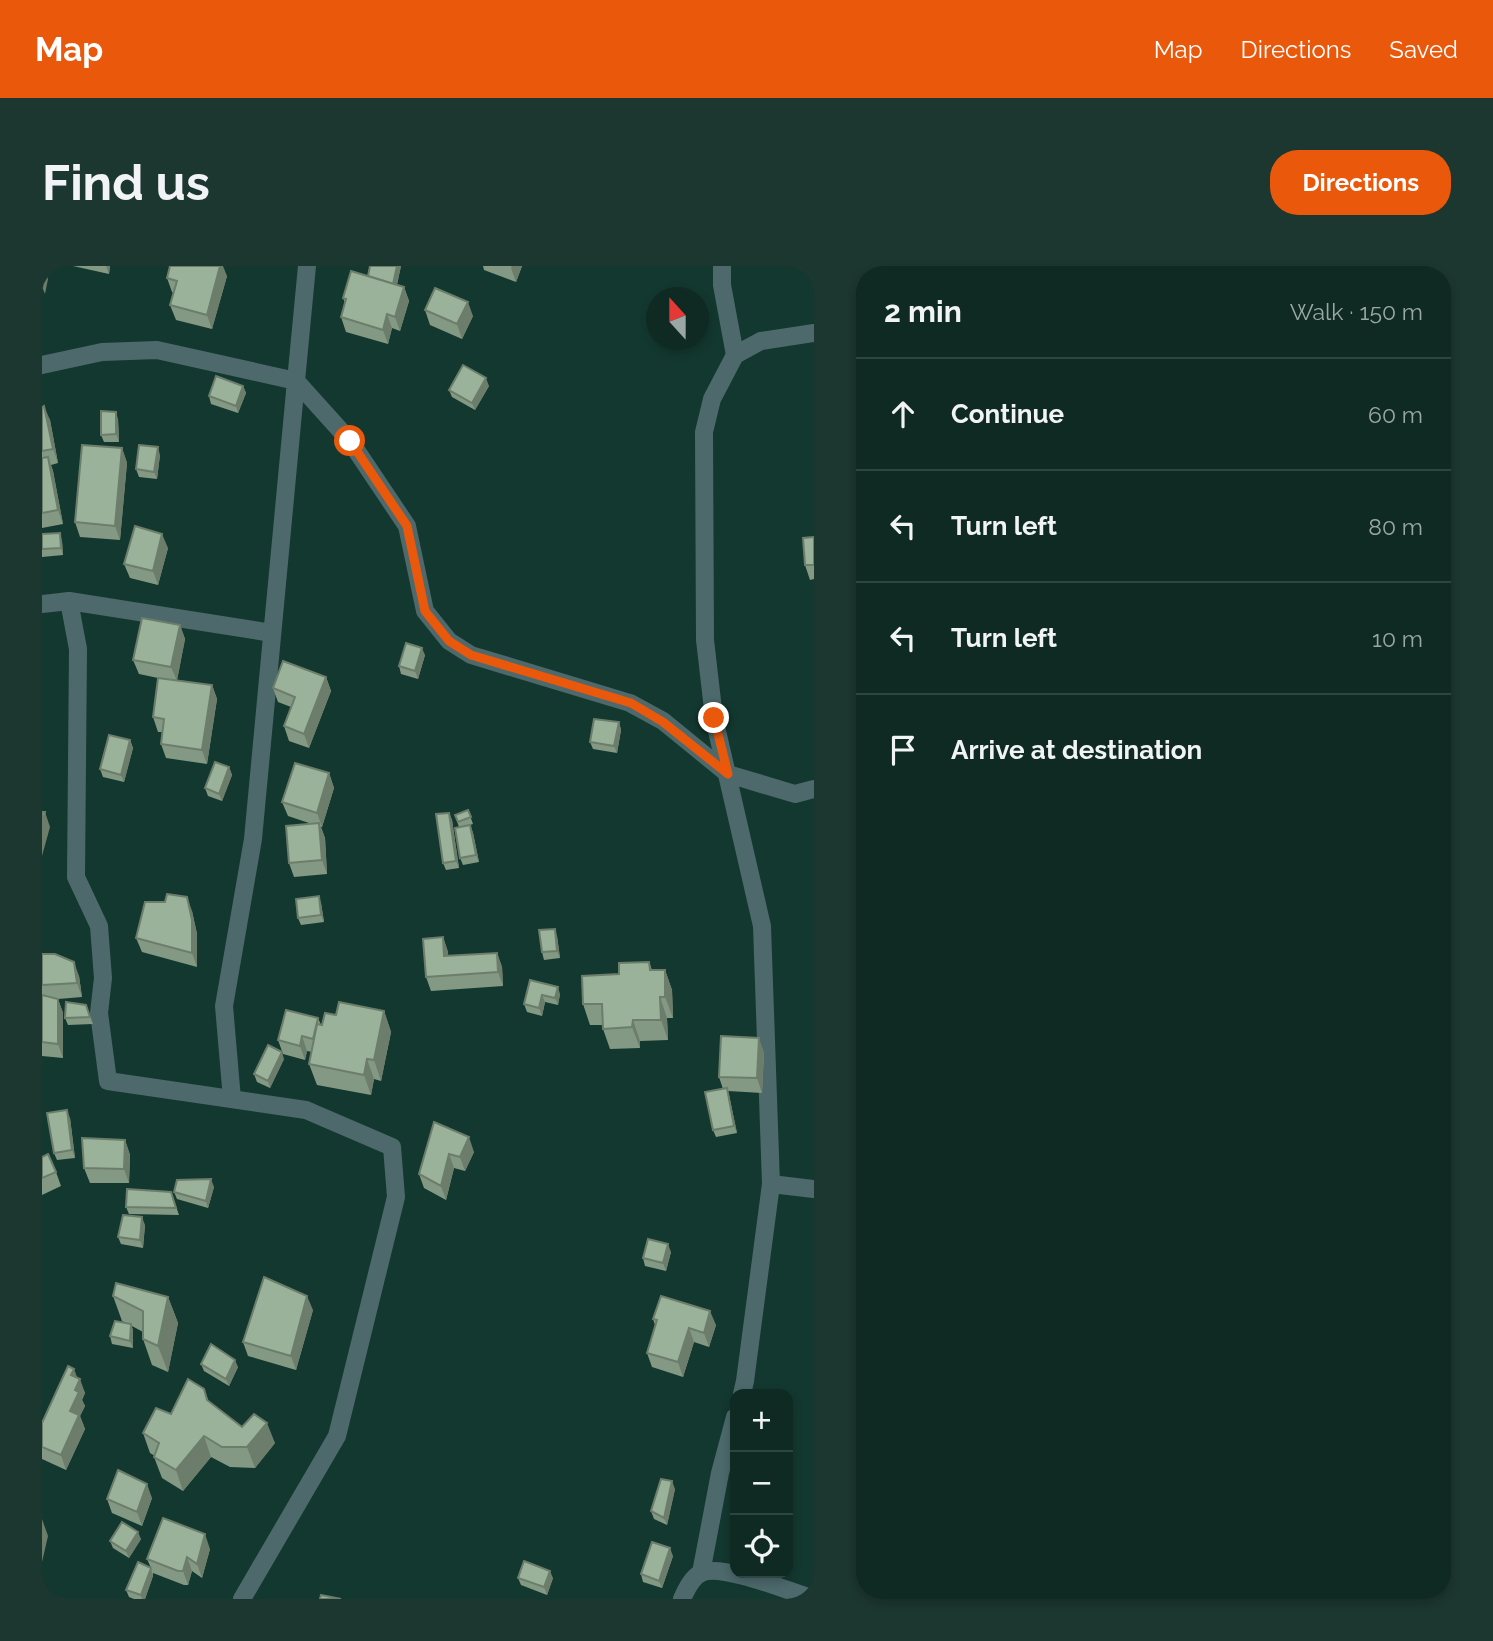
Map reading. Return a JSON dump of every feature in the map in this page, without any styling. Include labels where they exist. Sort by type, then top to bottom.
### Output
[{"type":"street","points":[[232,1100],[224,1006],[253,838],[307,266]]},
{"type":"street","points":[[722,266],[722,285],[735,355]]},
{"type":"street","points":[[743,1389],[771,1184],[762,926],[714,718],[705,640],[704,432],[712,399],[735,355],[761,341],[814,333]]},
{"type":"street","points":[[42,365],[102,352],[157,349],[296,381],[350,441],[407,526],[425,611],[449,641],[471,655],[631,703],[663,722],[728,774],[795,794],[814,789]]},
{"type":"street","points":[[42,604],[69,600],[272,633]]},
{"type":"street","points":[[69,600],[78,649],[76,877],[99,926],[103,978],[99,1013],[108,1082],[306,1110],[392,1147],[396,1197],[337,1436],[242,1599]]},
{"type":"street","points":[[771,1184],[814,1189]]},
{"type":"street","points":[[702,1573],[720,1473],[730,1436]]},
{"type":"street","points":[[682,1599],[687,1587],[702,1573],[723,1570],[814,1599]]},
{"type":"building","points":[[170,266],[220,266],[207,315],[170,305],[177,281],[167,278]]},
{"type":"building","points":[[370,266],[397,266],[393,284],[368,276]]},
{"type":"building","points":[[42,271],[46,272],[42,287]]},
{"type":"building","points":[[351,271],[404,287],[395,317],[387,314],[383,330],[341,317]]},
{"type":"building","points":[[435,288],[468,302],[457,324],[425,310]]},
{"type":"building","points":[[463,365],[486,378],[472,403],[449,390]]},
{"type":"building","points":[[216,376],[243,386],[236,406],[209,396]]},
{"type":"building","points":[[44,406],[53,449],[42,451],[42,407]]},
{"type":"building","points":[[101,411],[116,412],[116,434],[101,435]]},
{"type":"building","points":[[82,445],[122,448],[115,526],[75,522]]},
{"type":"building","points":[[139,445],[158,447],[154,472],[136,469]]},
{"type":"building","points":[[48,457],[58,510],[42,513],[42,458]]},
{"type":"building","points":[[135,526],[162,534],[153,571],[124,564]]},
{"type":"building","points":[[60,533],[61,548],[42,549],[42,534]]},
{"type":"building","points":[[814,537],[814,565],[805,565],[803,538]]},
{"type":"building","points":[[142,618],[180,625],[171,667],[133,660]]},
{"type":"building","points":[[406,643],[422,648],[415,671],[399,666]]},
{"type":"building","points":[[283,661],[326,677],[304,734],[284,726],[295,697],[273,688]]},
{"type":"building","points":[[158,678],[212,685],[202,750],[161,744],[164,719],[153,717]]},
{"type":"building","points":[[594,719],[619,722],[614,746],[590,742]]},
{"type":"building","points":[[109,735],[130,740],[121,775],[100,769]]},
{"type":"building","points":[[215,762],[229,767],[219,794],[205,788]]},
{"type":"building","points":[[295,763],[329,773],[317,813],[282,802]]},
{"type":"building","points":[[468,810],[471,817],[458,822],[455,815]]},
{"type":"building","points":[[449,813],[456,861],[443,863],[436,814]]},
{"type":"building","points":[[319,823],[322,860],[289,863],[286,826]]},
{"type":"building","points":[[470,825],[476,855],[460,858],[455,828]]},
{"type":"building","points":[[167,894],[187,897],[192,920],[192,953],[136,938],[145,902],[165,902]]},
{"type":"building","points":[[319,896],[321,915],[298,918],[296,899]]},
{"type":"building","points":[[555,929],[557,951],[542,952],[539,930]]},
{"type":"building","points":[[443,937],[444,956],[497,953],[498,972],[426,977],[423,939]]},
{"type":"building","points":[[42,954],[55,954],[74,962],[77,983],[42,985]]},
{"type":"building","points":[[649,962],[650,970],[665,970],[665,997],[660,997],[661,1020],[633,1020],[632,1027],[603,1029],[602,1004],[583,1004],[582,976],[619,974],[619,963]]},
{"type":"building","points":[[530,980],[558,987],[555,998],[542,995],[539,1008],[524,1004]]},
{"type":"building","points":[[42,995],[58,999],[58,1044],[42,1042]]},
{"type":"building","points":[[66,1002],[86,1005],[90,1017],[65,1018]]},
{"type":"building","points":[[339,1002],[384,1011],[374,1060],[367,1059],[364,1075],[309,1064],[317,1024],[322,1025],[325,1013],[336,1015]]},
{"type":"building","points":[[286,1010],[318,1018],[313,1039],[302,1036],[300,1046],[278,1040]]},
{"type":"building","points":[[721,1036],[759,1038],[757,1078],[719,1077]]},
{"type":"building","points":[[268,1045],[282,1052],[268,1081],[254,1074]]},
{"type":"building","points":[[727,1088],[734,1126],[713,1130],[705,1092]]},
{"type":"building","points":[[67,1110],[72,1150],[54,1153],[47,1113]]},
{"type":"building","points":[[434,1122],[469,1137],[460,1157],[449,1154],[441,1186],[419,1174]]},
{"type":"building","points":[[82,1138],[125,1140],[124,1169],[84,1168]]},
{"type":"building","points":[[48,1154],[56,1172],[42,1178],[42,1157]]},
{"type":"building","points":[[211,1179],[206,1201],[174,1192],[177,1180]]},
{"type":"building","points":[[127,1189],[171,1192],[176,1208],[126,1207]]},
{"type":"building","points":[[123,1215],[142,1217],[140,1240],[118,1237]]},
{"type":"building","points":[[648,1239],[668,1244],[663,1263],[643,1258]]},
{"type":"building","points":[[264,1277],[307,1296],[291,1356],[243,1342]]},
{"type":"building","points":[[116,1283],[168,1297],[158,1346],[143,1339],[143,1311],[113,1296]]},
{"type":"building","points":[[661,1296],[710,1311],[704,1333],[689,1328],[678,1362],[647,1353],[657,1320],[653,1319]]},
{"type":"building","points":[[115,1321],[131,1324],[130,1341],[110,1336]]},
{"type":"building","points":[[211,1344],[235,1360],[226,1379],[201,1364]]},
{"type":"building","points":[[68,1366],[74,1369],[71,1375],[80,1379],[75,1390],[79,1392],[70,1411],[79,1415],[61,1455],[42,1447],[42,1423]]},
{"type":"building","points":[[188,1379],[204,1389],[207,1400],[242,1427],[254,1414],[267,1423],[247,1447],[222,1447],[204,1436],[176,1470],[154,1457],[159,1443],[143,1433],[156,1408],[171,1414]]},
{"type":"building","points":[[118,1470],[147,1484],[137,1512],[107,1499]]},
{"type":"building","points":[[661,1479],[672,1481],[664,1518],[651,1511]]},
{"type":"building","points":[[163,1518],[205,1534],[197,1564],[187,1557],[183,1571],[178,1571],[147,1559]]},
{"type":"building","points":[[122,1522],[138,1532],[126,1551],[110,1541]]},
{"type":"building","points":[[652,1542],[670,1548],[659,1581],[641,1574]]},
{"type":"building","points":[[524,1561],[550,1571],[544,1587],[518,1578]]},
{"type":"building","points":[[138,1562],[151,1568],[141,1595],[126,1590]]},
{"type":"building","points":[[321,1595],[341,1599],[320,1599]]},
{"type":"route","points":[[350,441],[407,526],[425,611],[449,641],[471,655],[631,703],[663,722],[728,774],[714,718]]}]
